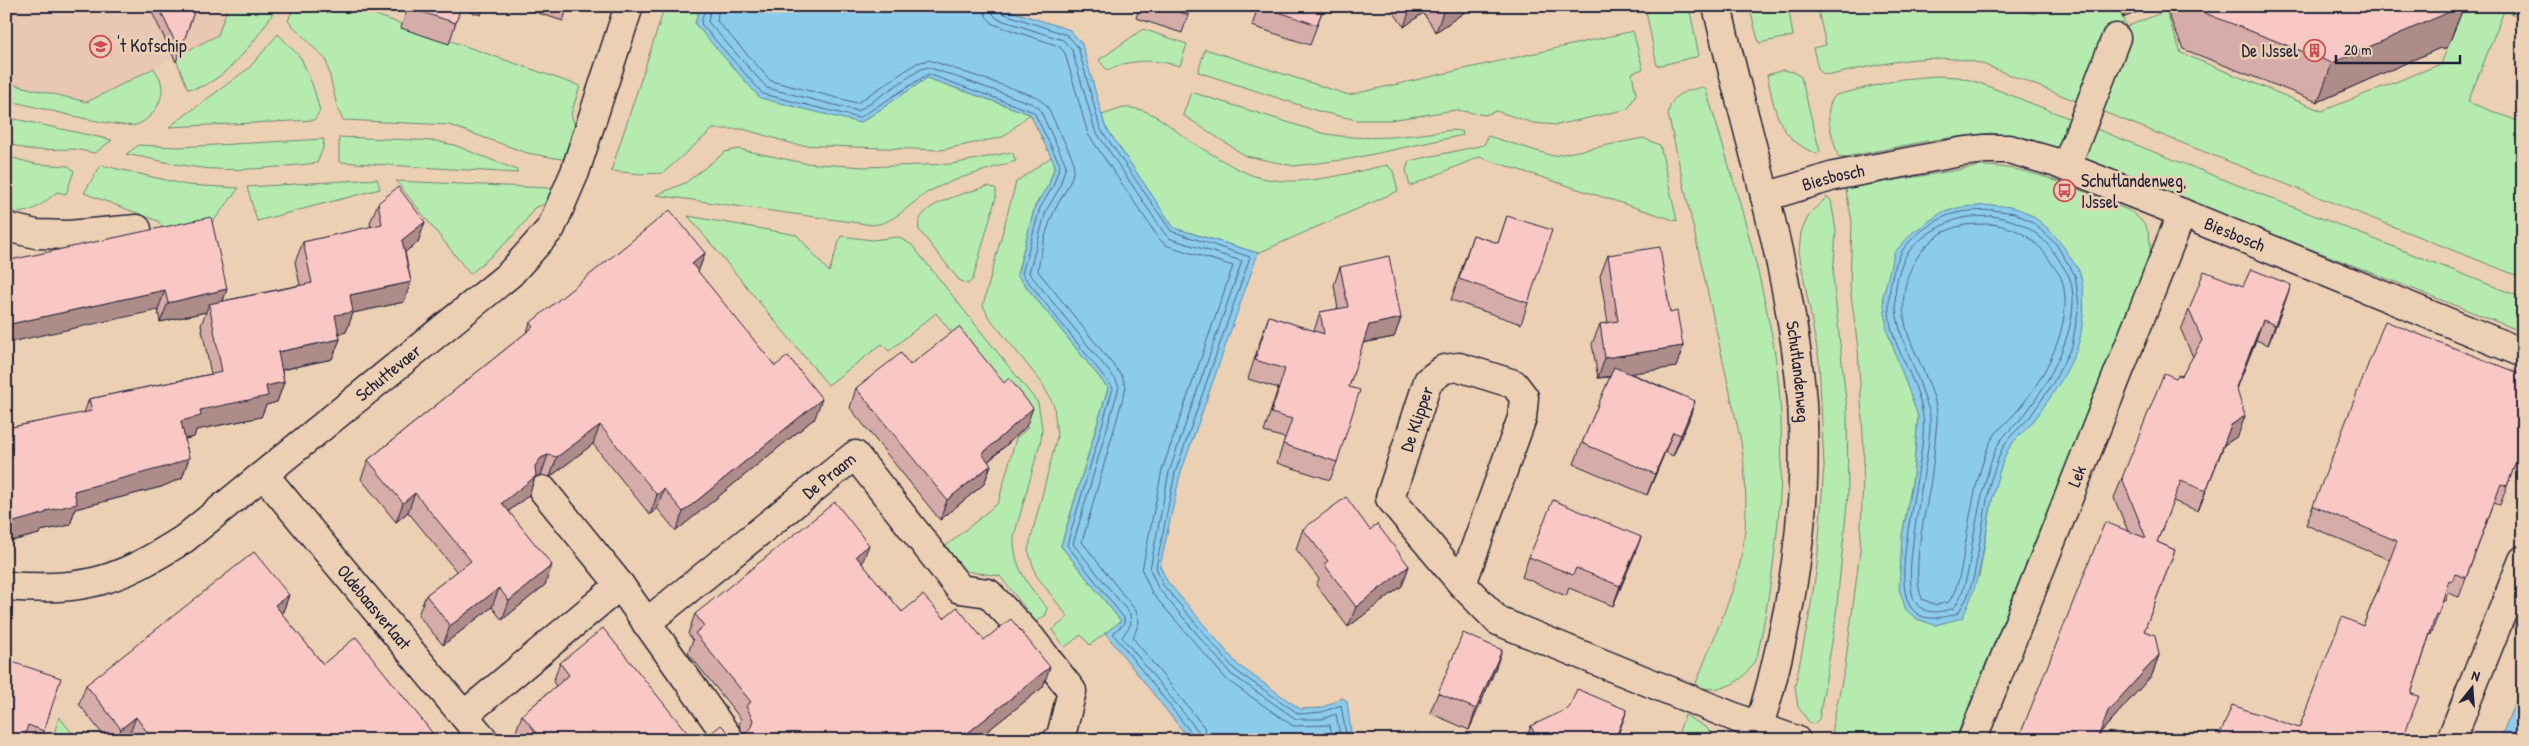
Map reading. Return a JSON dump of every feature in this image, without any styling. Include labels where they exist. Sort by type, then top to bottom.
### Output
[{"type":"street","name":"Schuttevaer","points":[[6,586],[53,588],[115,578],[144,565],[184,539],[510,274],[551,228],[575,172],[629,6]]},
{"type":"street","name":"Schutlandenweg","points":[[1717,6],[1765,197],[1797,356],[1802,409],[1802,464],[1796,570],[1777,659],[1756,733]]},
{"type":"street","points":[[2066,167],[2116,38]]},
{"type":"street","name":"Biesbosch","points":[[1765,197],[1834,176],[1985,149],[2009,150],[2031,154],[2182,212],[2523,353]]},
{"type":"street","name":"Lek","points":[[1972,740],[2182,212]]},
{"type":"street","points":[[6,227],[36,234],[68,235],[137,229]]},
{"type":"street","name":"De Klipper","points":[[1462,584],[1522,418],[1524,397],[1514,384],[1458,367],[1444,369],[1428,381],[1390,498],[1462,584],[1498,621],[1756,733]]},
{"type":"street","name":"De Praam","points":[[646,624],[855,455],[960,589],[988,593],[1032,638],[1072,691],[1062,736],[1057,740]]},
{"type":"street","name":"Oldebaasverlaat","points":[[264,475],[484,740]]},
{"type":"street","points":[[543,490],[620,585],[730,740]]},
{"type":"street","points":[[2451,740],[2523,560]]},
{"type":"street","points":[[464,715],[620,585]]},
{"type":"street","points":[[1756,733],[1796,740]]},
{"type":"shaded area","name":"'t Kofschip","points":[[6,6],[228,6],[218,35],[87,102],[6,83]]},
{"type":"green space","points":[[228,6],[277,6],[262,30],[240,58],[214,80],[201,87],[188,89],[175,57],[218,35]]},
{"type":"green space","points":[[294,6],[350,6],[580,86],[571,114],[578,134],[567,160],[527,153],[449,125],[343,120],[338,110],[326,60],[288,21]]},
{"type":"green space","points":[[665,6],[700,6],[695,24],[860,123],[927,78],[1030,114],[1003,137],[941,150],[797,145],[743,129],[713,129],[663,173],[641,174],[611,171]]},
{"type":"green space","points":[[1645,6],[1689,6],[1699,56],[1657,66]]},
{"type":"green space","points":[[1749,6],[1788,6],[1793,36],[1759,43]]},
{"type":"green space","points":[[1817,6],[2012,6],[2034,14],[2054,6],[2118,6],[2126,27],[2166,11],[2181,53],[2322,111],[2441,64],[2464,6],[2523,6],[2523,18],[2504,11],[2468,102],[2523,123],[2523,278],[1980,63],[1942,58],[1905,60],[1831,75],[1823,74],[1818,68],[1813,48],[1826,45]]},
{"type":"green space","points":[[1143,29],[1187,44],[1180,66],[1143,61],[1116,66],[1107,70],[1099,60]]},
{"type":"green space","points":[[1633,31],[1643,69],[1632,73],[1636,94],[1628,109],[1557,125],[1533,123],[1496,111],[1485,115],[1456,110],[1390,120],[1357,120],[1321,112],[1198,72],[1205,49],[1349,95]]},
{"type":"green space","points":[[278,34],[301,58],[313,86],[320,111],[314,120],[169,127],[249,68]]},
{"type":"green space","points":[[154,68],[161,82],[160,102],[147,119],[136,125],[93,120],[6,100],[6,83],[87,102]]},
{"type":"green space","points":[[1783,70],[1794,72],[1801,77],[1820,152],[1817,154],[1804,148],[1794,140],[1780,122],[1767,75]]},
{"type":"green space","points":[[1936,76],[1958,77],[1980,83],[2523,298],[2523,332],[2030,139],[1991,133],[1933,140],[1841,158],[1838,157],[1831,133],[1829,116],[1831,101],[1836,95],[1902,79]]},
{"type":"green space","points":[[1703,87],[1706,90],[1725,151],[1766,305],[1778,375],[1781,415],[1780,495],[1777,535],[1758,653],[1754,663],[1742,678],[1725,687],[1716,688],[1695,686],[1733,589],[1738,571],[1746,516],[1745,479],[1741,442],[1668,114],[1672,102],[1676,98],[1690,90]]},
{"type":"green space","points":[[1191,92],[1322,133],[1338,136],[1371,138],[1452,130],[1462,131],[1463,135],[1350,159],[1294,166],[1246,156],[1183,115]]},
{"type":"green space","points":[[1123,108],[1142,110],[1159,118],[1204,150],[1254,176],[1270,180],[1304,181],[1387,165],[1393,171],[1398,191],[1258,253],[1174,228],[1105,126],[1102,115]]},
{"type":"green space","points":[[6,117],[112,140],[95,153],[74,149],[30,150],[6,143]]},
{"type":"green space","points":[[1488,136],[1553,156],[1643,138],[1660,145],[1677,221],[1479,157],[1410,186],[1406,170],[1409,161],[1484,145]]},
{"type":"green space","points":[[339,137],[436,141],[454,145],[517,170],[517,173],[339,162]]},
{"type":"green space","points":[[324,139],[323,148],[317,163],[271,168],[209,169],[126,154],[139,145],[179,147]]},
{"type":"green space","points":[[738,149],[804,163],[865,167],[952,164],[1012,152],[1016,161],[942,185],[924,195],[897,216],[873,225],[656,195],[685,183],[725,152]]},
{"type":"green space","points":[[6,156],[35,164],[69,166],[74,171],[66,194],[57,192],[40,206],[28,211],[14,212],[6,210]]},
{"type":"green space","points":[[1051,157],[1055,165],[1049,184],[1035,206],[1017,275],[1108,388],[1061,546],[1121,621],[1090,645],[1081,635],[1065,647],[1052,630],[1068,617],[1036,575],[1028,550],[1057,437],[1054,406],[1042,383],[988,316],[983,305],[1016,182]]},
{"type":"green space","points":[[101,165],[187,185],[239,188],[209,227],[166,233],[158,221],[84,193]]},
{"type":"green space","points":[[1982,166],[2001,167],[2020,170],[2056,181],[2128,210],[2148,230],[2150,244],[2149,260],[1955,740],[1835,740],[1832,728],[1845,667],[1860,551],[1864,454],[1858,349],[1850,286],[1852,222],[1846,190],[1848,188]],"holes":[[[2084,306],[2077,348],[2057,386],[2034,420],[2014,440],[2006,452],[1995,483],[1979,577],[1902,536],[1913,477],[1918,416],[1906,379]]]},
{"type":"green space","points":[[377,179],[380,189],[257,221],[247,187]]},
{"type":"green space","points":[[396,181],[549,188],[552,192],[545,204],[534,208],[521,227],[470,274]]},
{"type":"green space","points":[[989,186],[996,189],[996,197],[973,279],[968,284],[959,280],[919,230],[919,221],[924,213],[944,200]]},
{"type":"green space","points":[[1827,197],[1831,200],[1836,231],[1833,277],[1847,410],[1848,494],[1835,624],[1819,719],[1814,724],[1809,722],[1798,707],[1795,686],[1817,566],[1824,466],[1819,360],[1799,252],[1801,232],[1806,221],[1811,212]]},
{"type":"green space","points":[[688,216],[797,235],[829,272],[841,236],[872,240],[898,237],[912,245],[1038,403],[1042,427],[1041,440],[1014,536],[1014,547],[1023,575],[1047,608],[1046,615],[1036,622],[1000,576],[965,571],[946,546],[998,503],[1016,438],[1028,428],[936,313],[889,351],[882,344],[828,385]]},
{"type":"green space","points":[[1685,715],[1707,728],[1716,740],[1676,740]]},
{"type":"green space","points":[[59,717],[78,740],[52,740]]},
{"type":"water","points":[[700,6],[996,6],[1070,30],[1082,44],[1105,126],[1174,228],[1258,253],[1180,475],[1160,566],[1167,581],[1238,665],[1300,709],[1321,708],[1342,698],[1347,701],[1352,740],[1190,740],[1105,633],[1121,621],[1061,546],[1108,388],[1017,275],[1035,206],[1049,184],[1055,165],[1030,114],[927,78],[860,123],[760,98],[695,24]]},
{"type":"water","points":[[1992,205],[2015,208],[2030,214],[2044,225],[2062,244],[2079,270],[2082,281],[2084,300],[2081,331],[2077,348],[2058,385],[2034,420],[2012,444],[2006,454],[1993,495],[1977,578],[1962,618],[1935,625],[1917,619],[1906,610],[1899,589],[1902,536],[1913,477],[1918,416],[1887,331],[1883,296],[1894,253],[1913,232],[1941,213],[1961,207]]},
{"type":"water","points":[[2523,681],[2523,732],[2520,740],[2500,740]]},
{"type":"building","points":[[158,6],[196,6],[180,52]]},
{"type":"building","points":[[409,6],[461,6],[456,23],[409,8]]},
{"type":"building","points":[[1162,6],[1191,6],[1188,15]]},
{"type":"building","points":[[1261,6],[1324,6],[1317,25]]},
{"type":"building","points":[[1440,6],[1452,6],[1443,12]]},
{"type":"building","points":[[2196,6],[2462,6],[2461,10],[2454,10],[2332,63],[2197,10]]},
{"type":"building","points":[[398,187],[425,222],[402,240],[411,282],[350,295],[353,312],[335,315],[340,339],[278,352],[284,382],[266,386],[268,396],[200,410],[201,416],[181,421],[189,458],[169,466],[74,491],[77,504],[46,511],[46,513],[14,522],[6,485],[6,399],[12,427],[92,411],[89,399],[222,372],[209,304],[312,283],[303,242],[382,224],[378,203]]},
{"type":"building","points":[[670,210],[705,253],[692,264],[775,366],[788,356],[822,399],[683,512],[664,489],[657,495],[600,425],[557,457],[548,455],[541,458],[535,466],[536,476],[502,503],[552,565],[509,601],[499,588],[450,626],[426,595],[471,561],[415,493],[403,503],[368,460],[533,327],[530,323]]},
{"type":"building","points":[[1507,216],[1552,230],[1528,303],[1459,279],[1473,235],[1498,243]]},
{"type":"building","points":[[211,217],[227,289],[168,303],[165,290],[6,325],[6,261]]},
{"type":"building","points":[[1660,247],[1670,313],[1677,311],[1683,346],[1605,358],[1600,324],[1618,321],[1608,255]]},
{"type":"building","points":[[1389,256],[1401,318],[1369,325],[1349,387],[1360,390],[1337,462],[1283,444],[1292,419],[1271,413],[1285,369],[1255,360],[1269,316],[1324,334],[1320,312],[1348,307],[1340,267]]},
{"type":"building","points":[[2251,269],[2291,285],[2275,325],[2263,320],[2236,387],[2245,416],[2231,425],[2206,491],[2181,481],[2157,542],[2175,550],[2144,631],[2155,635],[2159,655],[2108,711],[2097,740],[2018,740],[2105,522],[2146,538],[2122,478],[2164,373],[2176,378],[2178,375],[2182,376],[2202,340],[2189,310],[2204,271],[2243,286]]},
{"type":"building","points":[[2385,321],[2523,375],[2523,443],[2507,486],[2501,484],[2466,578],[2455,574],[2452,581],[2449,580],[2438,615],[2436,614],[2411,694],[2419,696],[2402,740],[2218,740],[2232,705],[2299,728],[2342,617],[2363,626],[2377,592],[2397,541],[2313,506]]},
{"type":"building","points":[[959,327],[1004,383],[1009,378],[1033,408],[982,454],[991,465],[947,500],[856,388],[901,353],[910,365]]},
{"type":"building","points":[[1614,367],[1695,401],[1681,435],[1673,432],[1655,474],[1582,443]]},
{"type":"building","points":[[1346,497],[1370,530],[1377,524],[1409,566],[1356,607],[1324,564],[1328,561],[1303,529]]},
{"type":"building","points":[[1553,500],[1641,537],[1620,586],[1576,568],[1573,575],[1529,557]]},
{"type":"building","points":[[835,502],[869,545],[856,556],[902,612],[923,595],[944,618],[957,607],[984,640],[1011,619],[1050,667],[959,740],[703,740],[721,725],[731,735],[739,736],[746,733],[751,727],[753,720],[746,706],[751,702],[695,633],[704,626],[695,614]]},
{"type":"building","points":[[254,552],[289,595],[275,605],[323,664],[356,637],[438,740],[153,740],[136,717],[121,729],[86,685]]},
{"type":"building","points":[[603,628],[693,740],[542,740],[522,715],[569,675],[560,663]]},
{"type":"building","points":[[1463,633],[1502,650],[1476,709],[1438,693]]},
{"type":"building","points":[[6,660],[61,678],[44,731],[28,725],[23,740],[6,740]]},
{"type":"building","points":[[1577,689],[1627,710],[1616,740],[1537,740],[1531,726],[1569,708]]},
{"type":"place","name":"'t Kofschip","points":[[101,46]]},
{"type":"place","name":"De IJssel","points":[[2314,51]]},
{"type":"place","name":"Schutlandenweg, IJssel","points":[[2065,191]]}]
